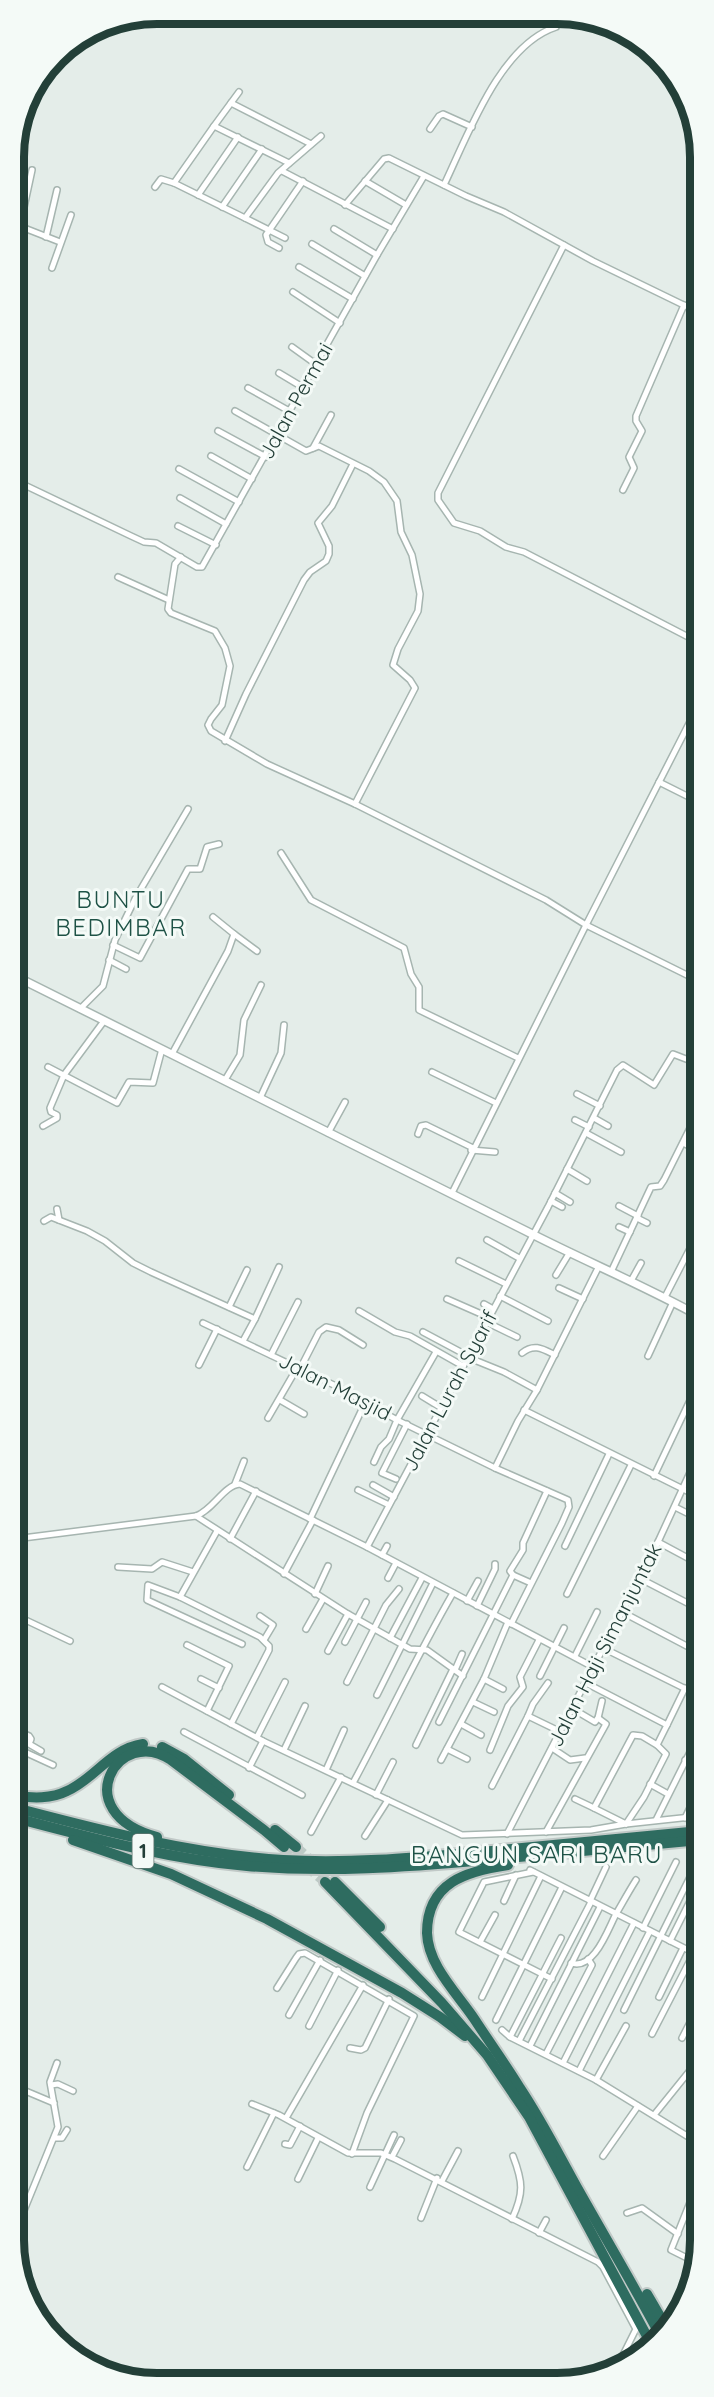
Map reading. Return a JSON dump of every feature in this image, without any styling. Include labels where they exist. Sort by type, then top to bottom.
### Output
[{"type":"highway","points":[[24,1796],[41,1797],[68,1791],[122,1750],[136,1745],[151,1744],[167,1749],[184,1759],[296,1847]]},
{"type":"highway","points":[[236,1855],[150,1835],[125,1824],[113,1812],[107,1797],[111,1776],[119,1763],[128,1755],[141,1751],[164,1755],[284,1847]]},
{"type":"highway","name":"1","points":[[24,1810],[134,1839],[236,1855],[310,1861],[383,1860],[690,1832]]},
{"type":"highway","name":"1","points":[[24,1821],[136,1850],[217,1863],[286,1869],[398,1868],[690,1841]]},
{"type":"highway","points":[[24,1822],[171,1874],[267,1919],[429,2009],[452,2025],[496,2069]]},
{"type":"highway","points":[[568,1853],[462,1875],[445,1887],[431,1910],[427,1935],[433,1957],[492,2049],[521,2089],[611,2248],[659,2325]]},
{"type":"highway","points":[[492,2049],[330,1882],[456,2018],[496,2069],[529,2117],[648,2336]]},
{"type":"highway","points":[[611,2248],[646,2292],[660,2324]]},
{"type":"street","points":[[444,185],[497,77],[528,42],[544,31],[556,27]]},
{"type":"street","points":[[174,183],[239,92]]},
{"type":"street","points":[[231,103],[311,144]]},
{"type":"street","points":[[430,129],[443,114],[472,127]]},
{"type":"street","points":[[214,126],[289,163]]},
{"type":"street","points":[[245,218],[289,163],[321,135]]},
{"type":"street","points":[[198,195],[238,137]]},
{"type":"street","points":[[222,207],[262,149]]},
{"type":"street","points":[[343,203],[385,158],[504,212],[564,245],[690,308]]},
{"type":"street","points":[[24,199],[32,170]]},
{"type":"street","points":[[282,171],[334,196],[393,229]]},
{"type":"street","name":"Jalan Permai","points":[[24,485],[141,541],[156,543],[197,567],[202,567],[266,457],[365,276],[424,176]]},
{"type":"street","points":[[155,187],[161,179],[174,183],[285,238]]},
{"type":"street","points":[[279,248],[268,242],[266,238],[268,230],[303,181]]},
{"type":"street","points":[[365,181],[406,205]]},
{"type":"street","points":[[46,237],[57,189]]},
{"type":"street","points":[[52,268],[71,214]]},
{"type":"street","points":[[24,234],[26,229],[60,242]]},
{"type":"street","points":[[334,229],[377,255]]},
{"type":"street","points":[[312,244],[365,276]]},
{"type":"street","points":[[564,245],[459,450],[438,493],[438,500],[454,523],[480,531],[506,547],[524,552],[690,638]]},
{"type":"street","points":[[299,267],[353,299]]},
{"type":"street","points":[[293,292],[340,323]]},
{"type":"street","points":[[622,490],[634,468],[629,457],[642,431],[636,421],[636,416],[684,305]]},
{"type":"street","points":[[292,347],[316,365]]},
{"type":"street","points":[[279,373],[304,388]]},
{"type":"street","points":[[248,388],[291,412]]},
{"type":"street","points":[[235,411],[306,451],[318,446],[327,449],[384,482],[397,501],[401,532],[412,555],[420,594],[418,610],[398,649],[393,665],[410,680],[415,688],[355,804]]},
{"type":"street","points":[[312,449],[331,415]]},
{"type":"street","points":[[218,431],[266,457]]},
{"type":"street","points":[[211,456],[252,479]]},
{"type":"street","points":[[225,741],[237,712],[304,580],[310,572],[326,561],[329,546],[318,523],[332,506],[353,464]]},
{"type":"street","points":[[179,469],[239,502]]},
{"type":"street","points":[[180,498],[226,524]]},
{"type":"street","points":[[178,526],[216,545]]},
{"type":"street","points":[[181,557],[175,564],[168,607],[171,613],[212,628],[225,648],[231,666],[222,705],[208,725],[211,731],[225,741],[306,783],[355,804],[546,900],[586,925],[690,977]]},
{"type":"street","points":[[118,577],[169,600]]},
{"type":"street","points":[[452,1193],[472,1149],[690,722]]},
{"type":"street","points":[[659,782],[690,798]]},
{"type":"street","points":[[80,1009],[101,991],[113,945],[135,899],[188,809]]},
{"type":"street","points":[[113,945],[133,956],[142,957],[188,869],[200,869],[207,847],[219,844]]},
{"type":"street","points":[[281,852],[311,900],[404,948],[409,968],[419,987],[418,1007],[421,1011],[518,1058]]},
{"type":"street","points":[[213,917],[257,951]]},
{"type":"street","points":[[172,1054],[228,951],[234,934]]},
{"type":"street","points":[[109,960],[126,969]]},
{"type":"street","points":[[24,981],[690,1311]]},
{"type":"street","points":[[225,1080],[240,1055],[244,1020],[261,985]]},
{"type":"street","points":[[43,1126],[57,1116],[51,1112],[51,1108],[64,1075],[104,1021]]},
{"type":"street","points":[[260,1098],[281,1053],[284,1025]]},
{"type":"street","points":[[48,1067],[117,1103],[129,1082],[153,1083],[162,1049]]},
{"type":"street","name":"Jalan Lurah Syarif","points":[[367,1547],[621,1065],[654,1085],[673,1054],[690,1061]]},
{"type":"street","points":[[432,1072],[496,1103]]},
{"type":"street","points":[[606,1093],[613,1096]]},
{"type":"street","points":[[577,1094],[600,1106]]},
{"type":"street","points":[[328,1133],[345,1102]]},
{"type":"street","points":[[594,1118],[608,1125]]},
{"type":"street","points":[[575,1120],[621,1152]]},
{"type":"street","points":[[417,1134],[421,1126],[426,1125],[472,1149],[495,1152]]},
{"type":"street","points":[[611,1272],[651,1187],[661,1185],[690,1129]]},
{"type":"street","points":[[683,1143],[690,1146]]},
{"type":"street","points":[[567,1169],[587,1181]]},
{"type":"street","points":[[555,1193],[570,1202]]},
{"type":"street","points":[[551,1201],[562,1207]]},
{"type":"street","points":[[619,1206],[647,1223]]},
{"type":"street","points":[[57,1209],[59,1220]]},
{"type":"street","points":[[44,1221],[48,1218],[77,1226],[105,1241],[133,1263],[255,1318]]},
{"type":"street","points":[[619,1227],[630,1232]]},
{"type":"street","points":[[487,1240],[519,1258]]},
{"type":"street","points":[[665,1297],[690,1249]]},
{"type":"street","points":[[556,1275],[570,1252]]},
{"type":"street","points":[[459,1261],[506,1284]]},
{"type":"street","points":[[632,1281],[641,1263]]},
{"type":"street","points":[[495,1468],[599,1266]]},
{"type":"street","points":[[243,1341],[279,1267]]},
{"type":"street","points":[[229,1307],[247,1270]]},
{"type":"street","points":[[559,1288],[583,1299]]},
{"type":"street","points":[[500,1296],[548,1321]]},
{"type":"street","points":[[447,1299],[517,1337]]},
{"type":"street","points":[[271,1354],[298,1302]]},
{"type":"street","points":[[648,1356],[673,1302]]},
{"type":"street","points":[[484,1304],[493,1309]]},
{"type":"street","points":[[359,1311],[463,1366]]},
{"type":"street","name":"Jalan Masjid","points":[[203,1323],[271,1354],[495,1468],[568,1500],[570,1504],[531,1583]]},
{"type":"street","points":[[268,1418],[319,1332],[324,1328],[339,1330],[363,1345]]},
{"type":"street","points":[[199,1365],[217,1329]]},
{"type":"street","points":[[423,1332],[468,1357],[504,1372],[537,1390]]},
{"type":"street","points":[[522,1353],[528,1348],[536,1347],[555,1355]]},
{"type":"street","points":[[374,1462],[436,1352]]},
{"type":"street","points":[[422,1396],[440,1407]]},
{"type":"street","points":[[654,1476],[690,1398]]},
{"type":"street","points":[[280,1400],[304,1413]]},
{"type":"street","points":[[285,1574],[365,1402]]},
{"type":"street","points":[[524,1410],[690,1493]]},
{"type":"street","points":[[396,1479],[382,1473],[407,1424]]},
{"type":"street","points":[[565,1546],[609,1454]]},
{"type":"street","points":[[24,1538],[196,1516],[207,1511],[234,1484],[244,1461]]},
{"type":"street","points":[[567,1594],[631,1465]]},
{"type":"street","name":"Jalan Haji Simanjuntak","points":[[508,1838],[592,1667],[658,1542],[690,1473]]},
{"type":"street","points":[[234,1484],[240,1484],[256,1491],[342,1538],[367,1547],[592,1667]]},
{"type":"street","points":[[373,1485],[393,1497]]},
{"type":"street","points":[[358,1490],[389,1504]]},
{"type":"street","points":[[230,1539],[256,1491]]},
{"type":"street","points":[[441,1760],[473,1702],[509,1623],[531,1583],[513,1575],[510,1570],[523,1550],[523,1544],[547,1491]]},
{"type":"street","points":[[675,1507],[690,1514]]},
{"type":"street","points":[[196,1516],[348,1614],[410,1649],[428,1650],[464,1676]]},
{"type":"street","points":[[180,1597],[217,1531]]},
{"type":"street","points":[[658,1542],[690,1559]]},
{"type":"street","points":[[382,1555],[387,1546]]},
{"type":"street","points":[[118,1567],[152,1569],[162,1562],[193,1572]]},
{"type":"street","points":[[388,1578],[396,1563]]},
{"type":"street","points":[[477,1606],[495,1569],[495,1564]]},
{"type":"street","points":[[315,1594],[328,1566]]},
{"type":"street","points":[[438,1722],[464,1676],[474,1650],[513,1575]]},
{"type":"street","points":[[390,1638],[422,1578]]},
{"type":"street","points":[[639,1578],[690,1604]]},
{"type":"street","points":[[467,1601],[478,1581]]},
{"type":"street","points":[[377,1695],[433,1583]]},
{"type":"street","points":[[231,1724],[269,1646],[264,1640],[180,1597],[148,1585],[147,1600],[242,1644]]},
{"type":"street","points":[[347,1682],[386,1605],[399,1589]]},
{"type":"street","points":[[353,1783],[406,1684],[420,1650],[453,1593]]},
{"type":"street","points":[[306,1629],[323,1599]]},
{"type":"street","points":[[345,1642],[366,1602]]},
{"type":"street","points":[[574,1656],[597,1612]]},
{"type":"street","points":[[622,1612],[690,1648]]},
{"type":"street","points":[[328,1651],[348,1614]]},
{"type":"street","points":[[260,1616],[273,1625],[264,1640]]},
{"type":"street","points":[[24,1619],[70,1641]]},
{"type":"street","points":[[540,1676],[564,1628]]},
{"type":"street","points":[[490,1750],[508,1706],[523,1687],[520,1677],[539,1640]]},
{"type":"street","points":[[187,1645],[227,1664],[228,1670],[207,1711]]},
{"type":"street","points":[[603,1648],[690,1691]]},
{"type":"street","points":[[417,1745],[462,1654]]},
{"type":"street","points":[[201,1679],[219,1688]]},
{"type":"street","points":[[484,1679],[503,1689]]},
{"type":"street","points":[[257,1737],[285,1682]]},
{"type":"street","points":[[492,1786],[533,1704],[548,1683]]},
{"type":"street","points":[[586,1683],[667,1725]]},
{"type":"street","points":[[162,1687],[263,1741],[462,1835],[508,1838],[690,1817]]},
{"type":"street","points":[[657,1745],[685,1688]]},
{"type":"street","points":[[573,1708],[593,1722],[598,1718],[602,1701]]},
{"type":"street","points":[[473,1702],[494,1712]]},
{"type":"street","points":[[284,1750],[305,1706]]},
{"type":"street","points":[[528,1716],[561,1732]]},
{"type":"street","points":[[546,1832],[585,1758],[606,1724],[598,1718]]},
{"type":"street","points":[[461,1724],[481,1735]]},
{"type":"street","points":[[326,1770],[344,1730]]},
{"type":"street","points":[[184,1732],[302,1795]]},
{"type":"street","points":[[24,1734],[31,1739],[29,1744],[41,1750]]},
{"type":"street","points":[[594,1808],[633,1735],[642,1736],[666,1754],[627,1824]]},
{"type":"street","points":[[249,1768],[263,1741]]},
{"type":"street","points":[[552,1748],[570,1760],[585,1758]]},
{"type":"street","points":[[447,1749],[467,1759]]},
{"type":"street","points":[[656,1820],[690,1751]]},
{"type":"street","points":[[24,1752],[53,1765]]},
{"type":"street","points":[[685,1760],[690,1762]]},
{"type":"street","points":[[376,1795],[393,1762]]},
{"type":"street","points":[[311,1832],[341,1777]]},
{"type":"street","points":[[650,1785],[668,1794]]},
{"type":"street","points":[[575,1799],[627,1824]]},
{"type":"street","points":[[365,1836],[388,1800]]},
{"type":"street","points":[[684,1818],[690,1806]]},
{"type":"street","points":[[606,1827],[610,1816]]},
{"type":"street","points":[[643,1928],[676,1862]]},
{"type":"street","points":[[519,2041],[552,1979],[606,1866]]},
{"type":"street","points":[[552,1979],[459,1932],[484,1882],[530,1870],[690,1952]]},
{"type":"street","points":[[504,1900],[516,1875]]},
{"type":"street","points":[[482,1997],[541,1876]]},
{"type":"street","points":[[624,2010],[690,1877]]},
{"type":"street","points":[[571,1963],[578,1965],[598,1949],[636,1880]]},
{"type":"street","points":[[496,2020],[562,1887]]},
{"type":"street","points":[[670,1941],[690,1901]]},
{"type":"street","points":[[530,2046],[600,1906]]},
{"type":"street","points":[[480,1942],[495,1915]]},
{"type":"street","points":[[563,2063],[634,1923]]},
{"type":"street","points":[[579,2071],[650,1931]]},
{"type":"street","points":[[510,2037],[561,1938]]},
{"type":"street","points":[[659,1997],[683,1948]]},
{"type":"street","points":[[277,1988],[299,1954],[305,1953],[412,2014],[414,2019],[366,2113],[352,2154]]},
{"type":"street","points":[[546,2054],[592,1965],[588,1959]]},
{"type":"street","points":[[289,2015],[320,1960]]},
{"type":"street","points":[[652,2034],[690,1967]]},
{"type":"street","points":[[309,2026],[338,1970]]},
{"type":"street","points":[[286,2118],[363,1985]]},
{"type":"street","points":[[350,2048],[361,2050],[365,2048],[388,1999]]},
{"type":"street","points":[[682,2038],[690,2022]]},
{"type":"street","points":[[596,2080],[626,2026]]},
{"type":"street","points":[[502,2030],[510,2037],[596,2080],[690,2138]]},
{"type":"street","points":[[24,2211],[58,2127],[51,2085],[57,2063]]},
{"type":"street","points":[[654,2115],[690,2070]]},
{"type":"street","points":[[51,2085],[58,2084],[73,2091]]},
{"type":"street","points":[[24,2090],[54,2103]]},
{"type":"street","points":[[252,2104],[274,2112],[318,2138],[352,2154],[376,2152],[389,2156],[598,2262],[603,2267],[636,2329],[623,2355]]},
{"type":"street","points":[[603,2156],[638,2106]]},
{"type":"street","points":[[247,2167],[274,2112]]},
{"type":"street","points":[[285,2144],[290,2145],[300,2126]]},
{"type":"street","points":[[55,2138],[62,2138],[67,2130]]},
{"type":"street","points":[[389,2156],[394,2135]]},
{"type":"street","points":[[298,2179],[318,2138]]},
{"type":"street","points":[[370,2187],[401,2140]]},
{"type":"street","points":[[421,2217],[439,2180],[458,2151]]},
{"type":"street","points":[[512,2218],[519,2204],[522,2187],[521,2176],[513,2156]]},
{"type":"street","points":[[689,2259],[671,2250],[690,2203]]},
{"type":"street","points":[[627,2212],[642,2208],[678,2234]]},
{"type":"street","points":[[539,2233],[546,2220]]},
{"type":"tunnel","points":[[284,1847],[325,1882]]},
{"type":"tunnel","points":[[296,1847],[316,1865]]},
{"type":"district","name":"BUNTU BEDIMBAR","points":[[121,914]]},
{"type":"district","name":"BANGUN SARI BARU","points":[[537,1855]]}]
